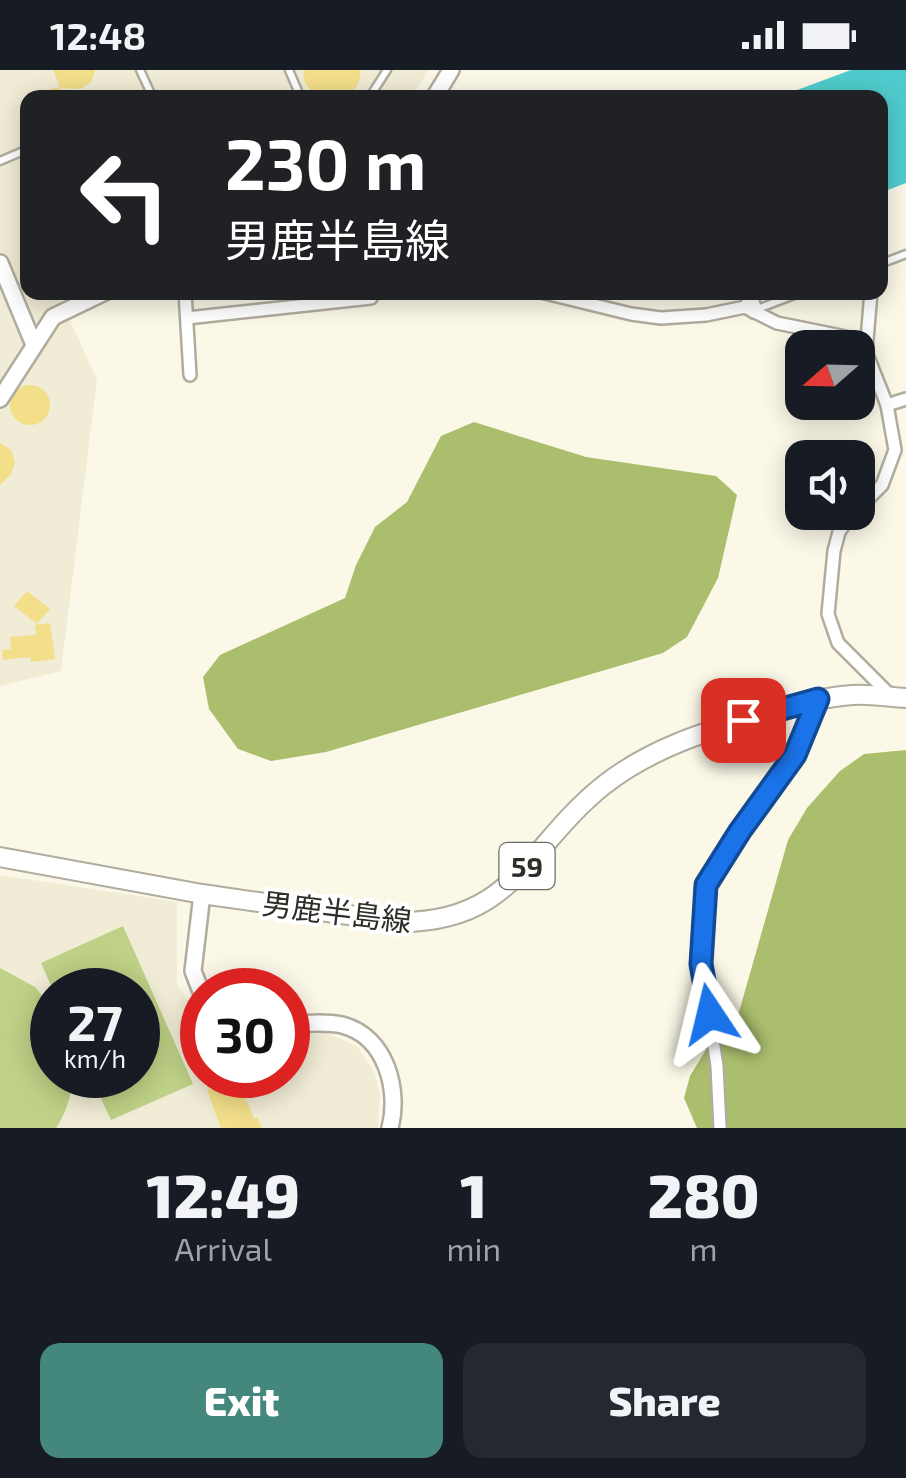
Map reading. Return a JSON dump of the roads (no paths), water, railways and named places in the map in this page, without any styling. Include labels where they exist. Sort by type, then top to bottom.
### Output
[{"type":"main road","name":"男鹿半島線","points":[[0,857],[202,894],[397,922],[429,922],[482,905],[505,888],[602,786],[646,756],[706,731],[818,699],[856,695],[900,698]]},
{"type":"street","points":[[0,263],[34,345]]},
{"type":"street","points":[[0,398],[52,317],[88,300]]},
{"type":"street","points":[[185,300],[190,375]]},
{"type":"street","points":[[186,318],[352,300]]},
{"type":"street","points":[[574,300],[661,318],[706,315],[737,307],[754,310],[777,323],[812,330]]},
{"type":"street","points":[[750,300],[754,310]]},
{"type":"street","points":[[868,330],[871,300]]},
{"type":"street","points":[[875,375],[887,405],[895,450],[882,485],[875,492]]},
{"type":"street","points":[[887,405],[906,399]]},
{"type":"street","points":[[841,530],[834,551],[828,614],[838,643],[900,698]]},
{"type":"street","points":[[720,1128],[717,1066],[701,964],[706,885],[795,755],[818,699]]},
{"type":"street","points":[[192,968],[202,894]]},
{"type":"street","points":[[310,1023],[346,1026],[370,1042],[388,1070],[394,1090],[390,1128]]},
{"type":"lane","points":[[754,310],[781,300]]},
{"type":"water","points":[[851,70],[906,70],[906,183],[888,190],[888,90],[797,90]]}]
